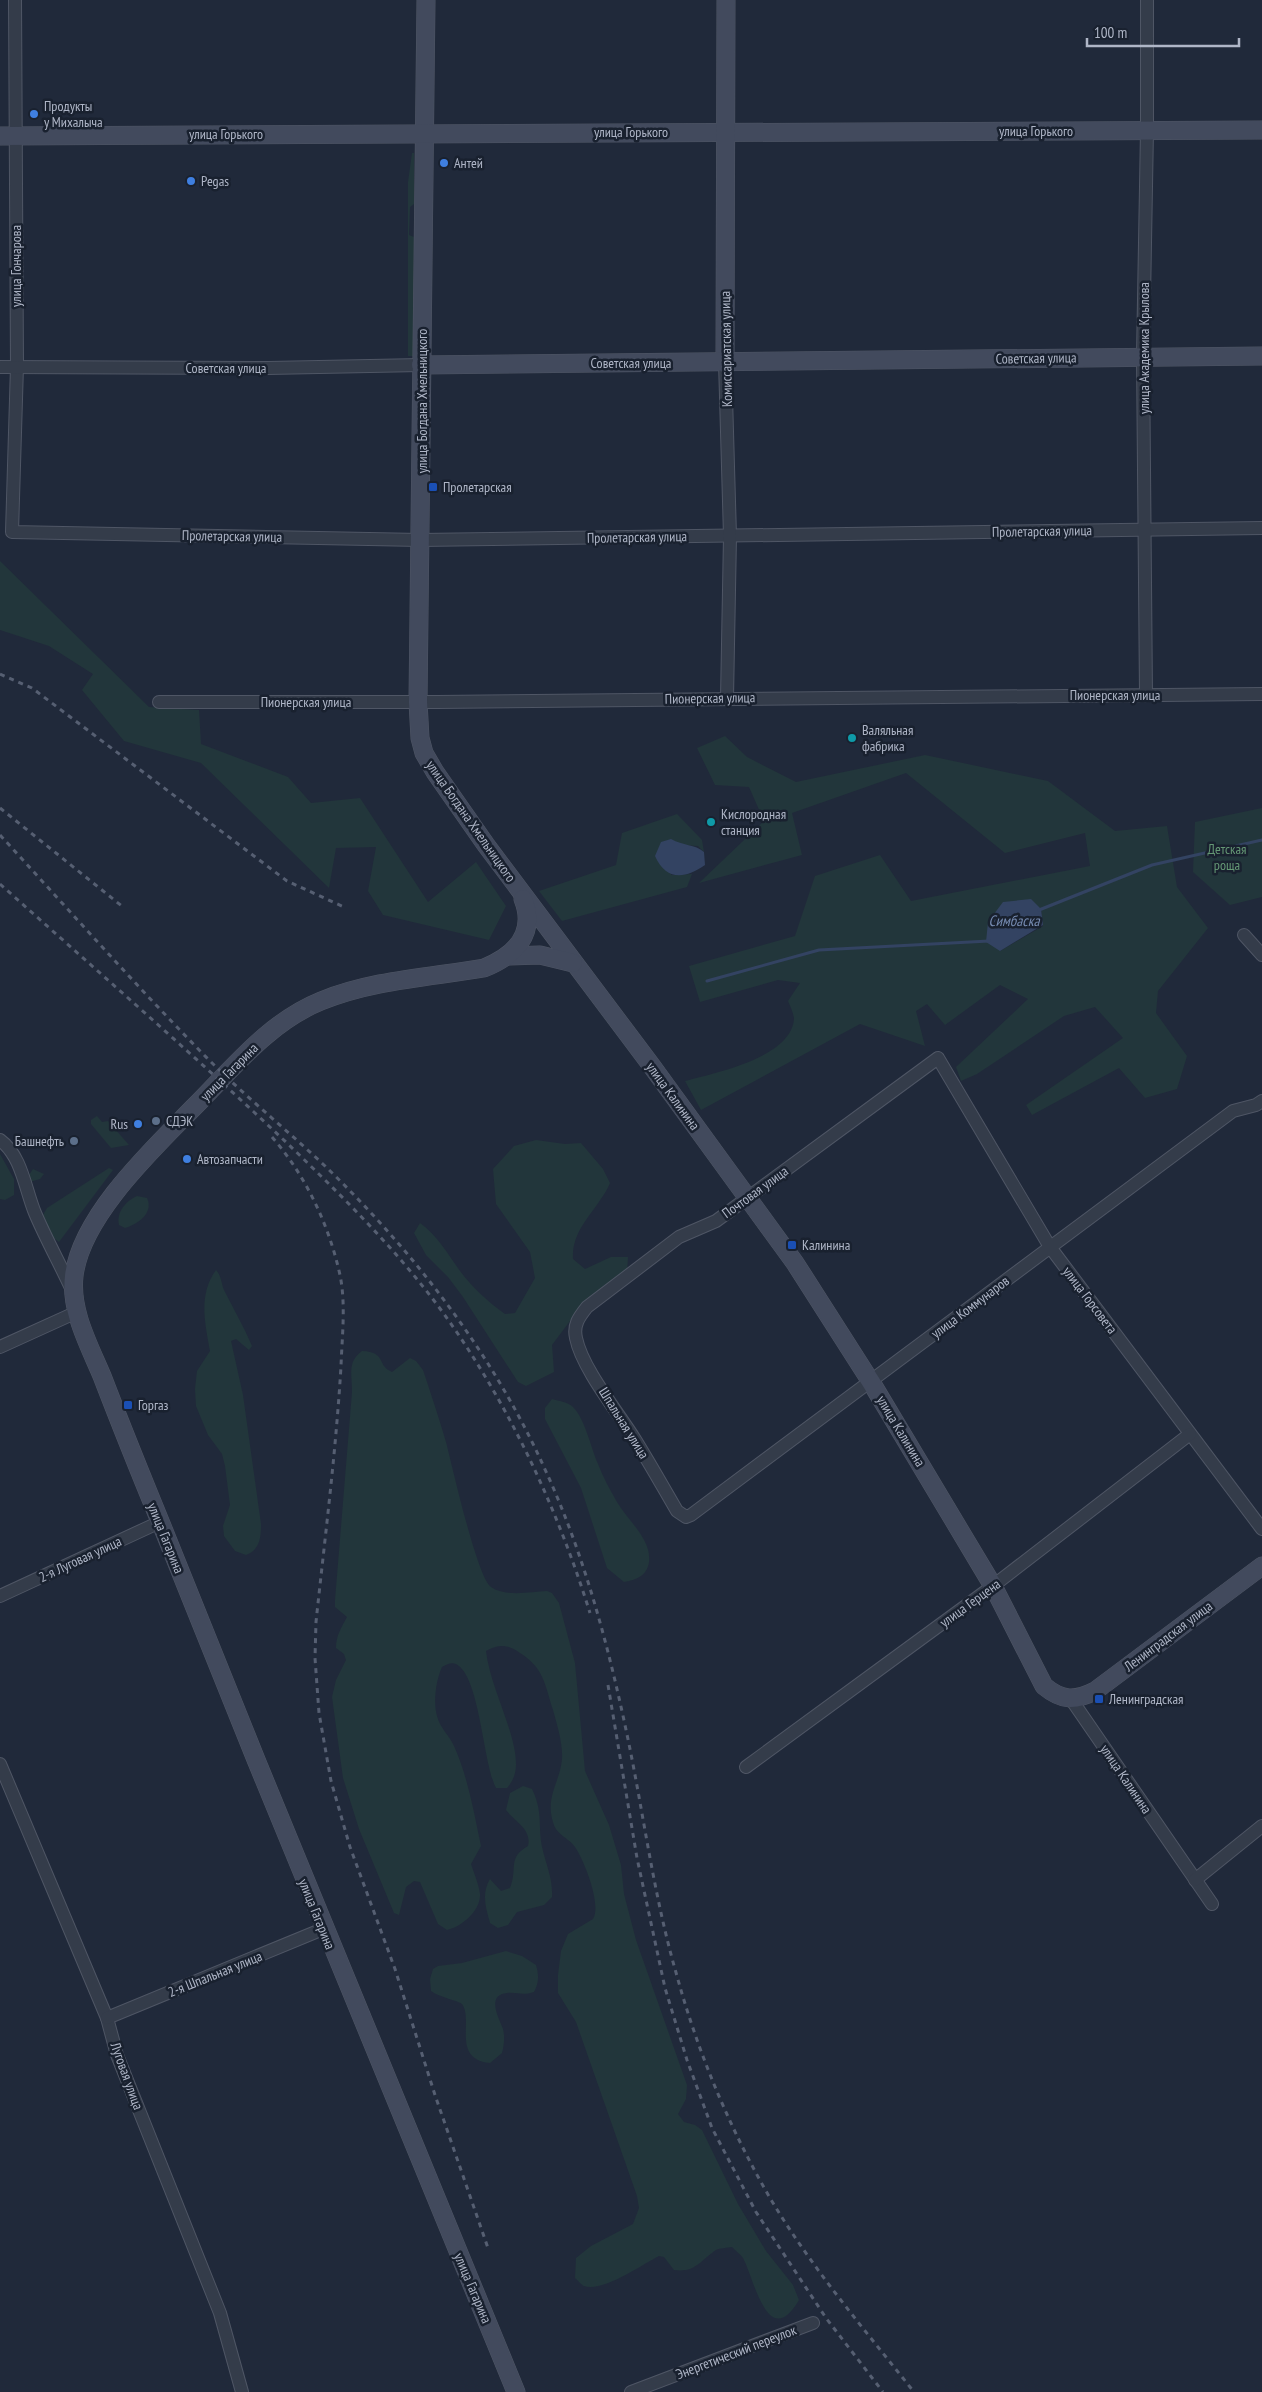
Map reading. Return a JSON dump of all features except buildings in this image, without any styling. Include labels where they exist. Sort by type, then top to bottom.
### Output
[{"type":"street","name":"улица Гончарова","points":[[12,532],[17,366],[8,136],[15,0]]},
{"type":"street","name":"улица Богдана Хмельницкого","points":[[426,0],[418,702],[420,738],[424,753],[435,772],[520,891]]},
{"type":"street","name":"Комиссариатская улица","points":[[726,0],[725,362],[730,536],[727,698]]},
{"type":"street","name":"улица Академика Крылова","points":[[1146,695],[1143,356],[1147,0]]},
{"type":"street","name":"улица Горького","points":[[8,136],[425,132],[1262,130]]},
{"type":"street","name":"Советская улица","points":[[0,367],[216,369],[1262,356]]},
{"type":"street","name":"Пролетарская улица","points":[[12,532],[420,540],[1262,528]]},
{"type":"street","name":"Пионерская улица","points":[[159,702],[418,702],[1262,694]]},
{"type":"street","name":"улица Гагарина","points":[[516,2392],[323,1929],[160,1522],[77,1312],[74,1275],[80,1251],[91,1228],[139,1163],[269,1033],[302,1010],[331,998],[382,985],[484,968],[509,956],[523,939],[526,927],[525,905],[520,891]]},
{"type":"street","name":"улица Калинина","points":[[520,891],[748,1197],[794,1263],[871,1382],[994,1586],[1044,1686],[1053,1694],[1071,1699],[1212,1904]]},
{"type":"street","points":[[1244,935],[1262,956]]},
{"type":"street","points":[[509,956],[540,955],[573,963]]},
{"type":"street","name":"Почтовая улица","points":[[575,1326],[578,1317],[587,1307],[679,1238],[716,1221],[938,1058]]},
{"type":"street","name":"улица Горсовета","points":[[938,1058],[1050,1247],[1262,1529]]},
{"type":"street","name":"улица Коммунаров","points":[[681,1515],[692,1515],[1233,1111],[1260,1106]]},
{"type":"street","points":[[0,1140],[7,1145],[16,1158],[35,1212],[74,1293]]},
{"type":"street","points":[[0,1347],[77,1312]]},
{"type":"street","name":"Шпальная улица","points":[[575,1326],[576,1338],[583,1359],[681,1515]]},
{"type":"street","name":"улица Герцена","points":[[746,1767],[994,1586],[1190,1434]]},
{"type":"street","name":"2-я Луговая улица","points":[[0,1596],[160,1522]]},
{"type":"street","name":"Ленинградская улица","points":[[1071,1699],[1082,1697],[1095,1691],[1262,1566]]},
{"type":"street","name":"Луговая улица","points":[[0,1764],[107,2018],[117,2055],[220,2313],[242,2392]]},
{"type":"street","points":[[1195,1880],[1262,1826]]},
{"type":"street","name":"2-я Шпальная улица","points":[[107,2018],[323,1929]]},
{"type":"street","name":"Энергетический переулок","points":[[631,2392],[813,2323]]},
{"type":"green space","points":[[412,153],[414,153],[414,204],[410,207],[409,235],[414,237],[413,356],[408,356],[408,182]]},
{"type":"green space","points":[[0,561],[149,707],[199,710],[201,744],[288,777],[311,803],[360,798],[428,902],[476,862],[506,906],[489,940],[383,915],[368,891],[376,847],[336,848],[329,888],[201,763],[124,741],[82,690],[93,674],[49,646],[0,630]]},
{"type":"green space","points":[[725,736],[747,757],[796,782],[925,755],[1048,781],[1115,831],[1167,826],[1177,887],[1208,928],[1158,991],[1156,1013],[1187,1056],[1177,1089],[1145,1098],[1119,1068],[1032,1115],[1026,1105],[1123,1038],[1095,1007],[1064,1016],[977,1074],[961,1081],[956,1067],[1028,999],[1000,985],[945,1025],[927,1004],[916,1011],[925,1046],[860,1024],[701,1110],[685,1081],[749,1062],[766,1054],[780,1044],[790,1033],[794,1019],[788,1001],[800,983],[778,980],[700,1002],[689,966],[795,936],[815,876],[880,855],[911,901],[1090,866],[1085,833],[1005,853],[906,773],[792,813],[802,855],[699,883],[764,821],[749,787],[715,785],[697,748]],"holes":[[[1041,909],[1043,926],[1000,951]]]},
{"type":"green space","name":"Детская роща","points":[[1262,808],[1262,897],[1230,905],[1193,872],[1195,822]]},
{"type":"green space","points":[[677,814],[702,840],[704,852],[698,846],[681,845],[671,875],[692,874],[687,887],[562,921],[539,891],[616,865],[622,833]]},
{"type":"green space","points":[[97,1116],[102,1122],[108,1121],[129,1145],[111,1148],[91,1124],[91,1120]]},
{"type":"green space","points":[[536,1140],[565,1144],[581,1143],[603,1169],[610,1183],[576,1238],[573,1259],[585,1269],[611,1257],[628,1257],[627,1273],[576,1313],[552,1345],[554,1372],[526,1386],[518,1382],[463,1297],[448,1277],[426,1255],[414,1233],[420,1223],[437,1239],[465,1277],[481,1294],[505,1314],[515,1313],[535,1278],[530,1252],[496,1204],[493,1169],[514,1146]]},
{"type":"green space","points":[[0,1154],[14,1179],[14,1195],[5,1200],[0,1199]]},
{"type":"green space","points":[[109,1168],[113,1170],[59,1242],[51,1236],[43,1215],[47,1208]]},
{"type":"green space","points":[[33,1169],[44,1174],[40,1179],[30,1182],[29,1175]]},
{"type":"green space","points":[[137,1196],[147,1198],[149,1203],[147,1213],[140,1221],[125,1228],[119,1225],[120,1211],[129,1201]]},
{"type":"green space","points":[[216,1270],[252,1346],[249,1350],[236,1339],[231,1341],[243,1395],[261,1524],[260,1538],[257,1546],[251,1553],[246,1555],[235,1551],[224,1536],[223,1526],[230,1505],[225,1466],[222,1454],[208,1435],[196,1406],[197,1371],[210,1351],[205,1320],[205,1299],[210,1280]]},
{"type":"green space","points":[[362,1351],[378,1356],[384,1366],[392,1372],[410,1358],[416,1361],[423,1370],[446,1442],[472,1543],[485,1579],[491,1587],[510,1593],[547,1591],[552,1593],[559,1603],[575,1663],[585,1771],[609,1825],[621,1865],[624,1894],[636,1940],[687,2085],[686,2099],[678,2114],[684,2122],[695,2125],[702,2130],[738,2204],[766,2251],[793,2285],[799,2300],[788,2314],[779,2319],[771,2315],[764,2306],[757,2294],[743,2258],[732,2247],[716,2250],[697,2265],[687,2270],[674,2270],[664,2257],[659,2256],[622,2277],[601,2285],[584,2286],[575,2278],[576,2258],[591,2246],[633,2224],[639,2208],[637,2196],[576,2022],[558,1993],[561,1951],[568,1934],[593,1919],[595,1912],[594,1893],[579,1853],[559,1833],[553,1822],[551,1813],[552,1797],[561,1767],[562,1753],[558,1728],[545,1685],[534,1665],[511,1648],[499,1646],[486,1651],[492,1679],[508,1724],[515,1751],[515,1771],[507,1788],[496,1788],[476,1702],[471,1685],[464,1672],[454,1663],[442,1667],[436,1691],[435,1704],[437,1716],[454,1746],[463,1770],[481,1846],[471,1864],[480,1894],[477,1906],[464,1922],[447,1930],[438,1924],[420,1882],[414,1881],[406,1887],[399,1915],[394,1913],[359,1829],[343,1778],[332,1697],[336,1680],[346,1660],[344,1654],[336,1648],[336,1644],[347,1617],[335,1607],[335,1600],[352,1392],[351,1369],[357,1355]]},
{"type":"green space","points":[[552,1399],[569,1404],[577,1412],[600,1469],[614,1497],[647,1545],[649,1554],[648,1567],[643,1574],[633,1580],[624,1582],[607,1568],[581,1488],[545,1419],[545,1408]]},
{"type":"green space","points":[[523,1786],[532,1789],[536,1798],[541,1842],[551,1879],[552,1897],[544,1905],[517,1912],[508,1925],[498,1928],[490,1923],[485,1901],[486,1890],[490,1879],[501,1891],[510,1888],[515,1859],[528,1846],[529,1840],[525,1830],[506,1810],[510,1793]]},
{"type":"green space","points":[[506,1951],[522,1956],[536,1965],[538,1982],[534,1992],[526,1994],[507,1993],[497,1998],[495,2003],[503,2029],[504,2044],[502,2053],[490,2063],[478,2060],[467,2047],[466,2019],[462,2004],[431,1991],[430,1979],[433,1969],[438,1966],[462,1963]]},
{"type":"water","points":[[671,839],[704,852],[705,865],[698,870],[683,875],[670,874],[659,864],[655,856],[661,842]]},
{"type":"water","name":"Симбаска","points":[[1031,899],[1041,909],[1043,925],[1000,951],[986,942],[988,922],[1003,902]]},
{"type":"waterway","points":[[1039,910],[1152,865],[1262,840]]},
{"type":"waterway","points":[[707,981],[819,950],[989,941]]},
{"type":"railway","points":[[0,674],[32,688],[287,881],[344,907]]},
{"type":"railway","points":[[0,808],[123,907]]},
{"type":"railway","points":[[0,835],[129,977],[209,1060],[325,1166],[358,1199],[420,1269],[475,1344],[500,1383],[523,1424],[558,1499],[572,1534],[595,1604],[622,1712],[656,1891],[669,1948],[685,2005],[716,2090],[755,2172],[786,2224],[839,2297],[914,2392]]},
{"type":"railway","points":[[0,884],[181,1045],[288,1144],[352,1207],[393,1251],[431,1297],[472,1355],[493,1389],[531,1461],[563,1536],[590,1613]]},
{"type":"railway","points":[[272,1137],[295,1168],[315,1202],[330,1238],[342,1286],[343,1320],[339,1398],[316,1622],[315,1658],[319,1713],[331,1781],[350,1847],[395,1969],[435,2095],[488,2248]]},
{"type":"railway","points":[[608,1685],[637,1858],[665,1988],[687,2060],[712,2128],[756,2212],[826,2318],[883,2392]]},
{"type":"place","name":"Продукты у Михалыча","points":[[34,114]]},
{"type":"place","name":"Антей","points":[[444,163]]},
{"type":"place","name":"Pegas","points":[[191,181]]},
{"type":"place","name":"Пролетарская","points":[[433,487]]},
{"type":"place","name":"Валяльная фабрика","points":[[852,738]]},
{"type":"place","name":"Кислородная станция","points":[[711,822]]},
{"type":"place","name":"СДЭК","points":[[156,1121]]},
{"type":"place","name":"Rus","points":[[138,1124]]},
{"type":"place","name":"Башнефть","points":[[74,1141]]},
{"type":"place","name":"Автозапчасти","points":[[187,1159]]},
{"type":"place","name":"Калинина","points":[[792,1245]]},
{"type":"place","name":"Горгаз","points":[[128,1405]]},
{"type":"place","name":"Ленинградская","points":[[1099,1699]]}]
